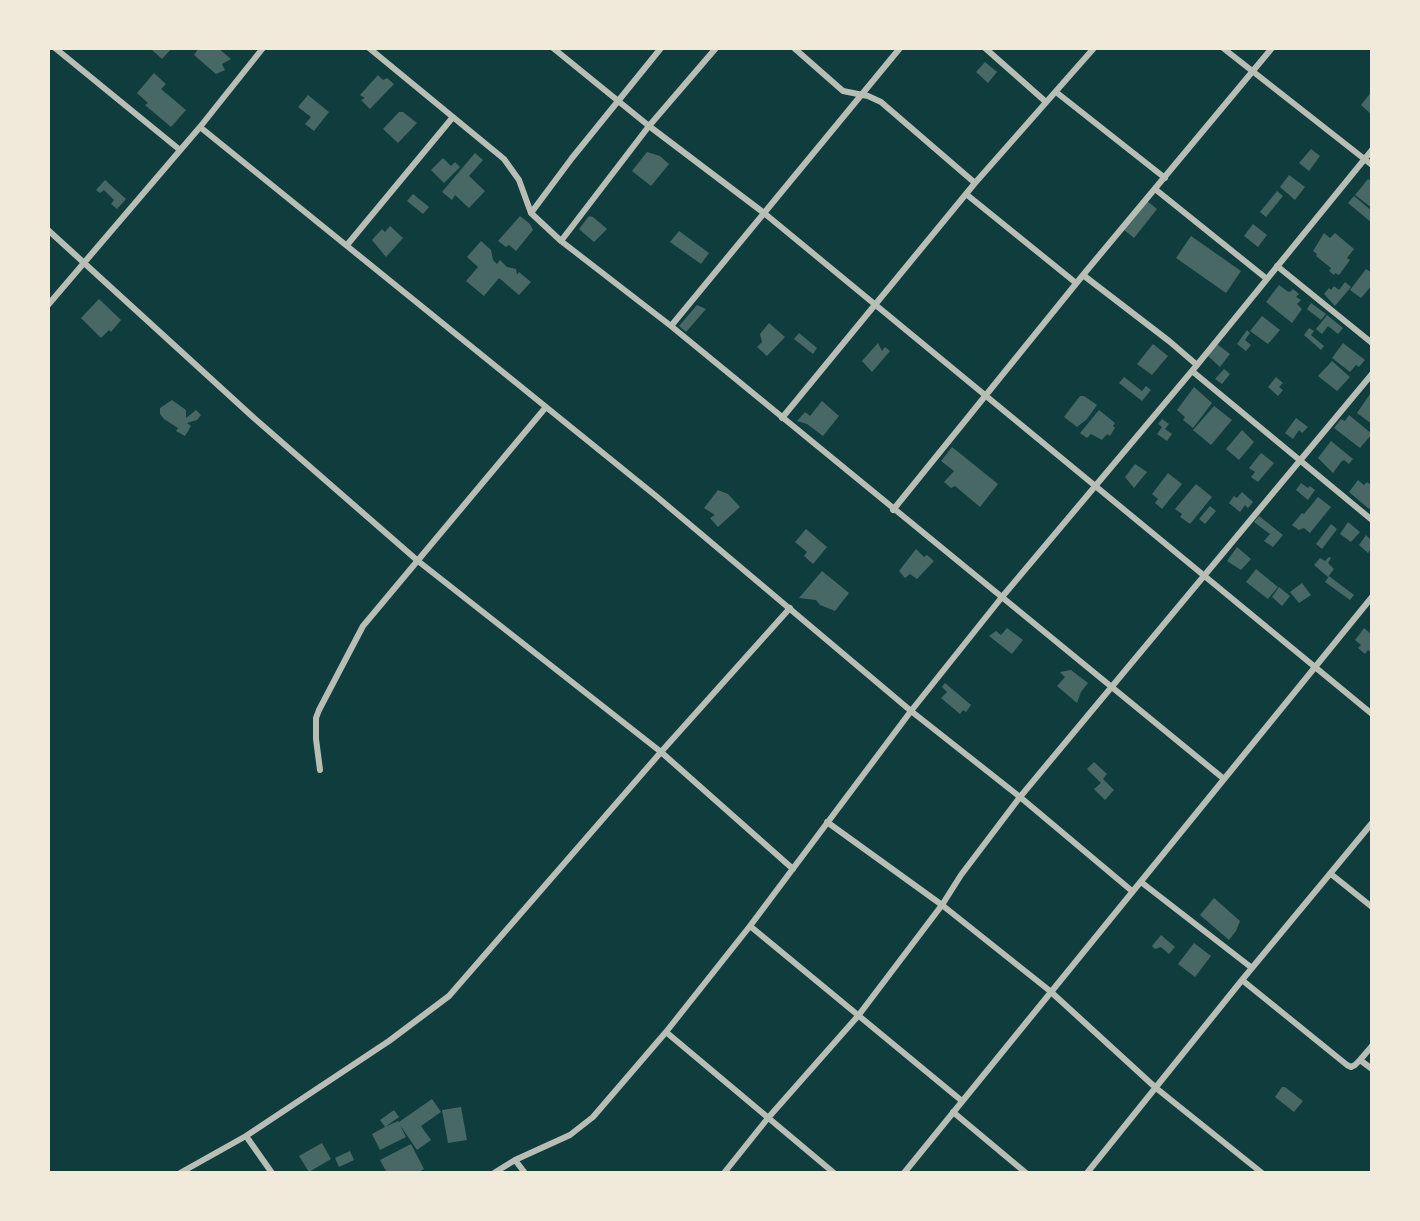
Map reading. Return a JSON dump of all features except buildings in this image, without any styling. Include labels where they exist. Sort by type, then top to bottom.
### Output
[{"type":"street","points":[[48,305],[200,127],[263,48]]},
{"type":"street","points":[[369,48],[504,159],[519,180],[531,213],[561,241],[671,326],[893,510],[1224,778]]},
{"type":"street","points":[[554,48],[649,126],[764,213],[1372,714]]},
{"type":"street","points":[[531,213],[661,48]]},
{"type":"street","points":[[561,241],[649,126],[716,48]]},
{"type":"street","points":[[794,48],[843,91],[868,96],[881,102],[975,183]]},
{"type":"street","points":[[671,326],[900,48]]},
{"type":"street","points":[[985,48],[1046,102]]},
{"type":"street","points":[[782,418],[975,183],[1094,48]]},
{"type":"street","points":[[1223,48],[1372,165]]},
{"type":"street","points":[[893,510],[1083,275],[1272,48]]},
{"type":"street","points":[[59,49],[180,150]]},
{"type":"street","points":[[1056,92],[1165,178]]},
{"type":"street","points":[[347,245],[453,117]]},
{"type":"street","points":[[200,127],[546,407],[911,711],[1020,797],[1132,891]]},
{"type":"street","points":[[494,1173],[515,1160],[570,1135],[593,1117],[666,1032],[750,926],[911,711],[1002,597],[1194,368],[1372,150]]},
{"type":"street","points":[[1155,189],[1267,279]]},
{"type":"street","points":[[966,194],[1076,284]]},
{"type":"street","points":[[48,230],[254,418],[418,561],[661,752],[793,869]]},
{"type":"street","points":[[1277,266],[1372,343]]},
{"type":"street","points":[[1083,275],[1169,341],[1194,368],[1299,461],[1372,520]]},
{"type":"street","points":[[724,1173],[768,1118],[858,1016],[1020,797],[1372,374]]},
{"type":"street","points":[[320,770],[316,718],[363,626],[546,407]]},
{"type":"street","points":[[904,1173],[1372,597]]},
{"type":"street","points":[[180,1173],[246,1136],[389,1041],[449,996],[661,752],[790,608]]},
{"type":"street","points":[[827,822],[942,905],[1050,991],[1156,1088],[1262,1173]]},
{"type":"street","points":[[1088,1173],[1242,980],[1372,823]]},
{"type":"street","points":[[1331,874],[1372,907]]},
{"type":"street","points":[[1141,882],[1252,968]]},
{"type":"street","points":[[750,926],[962,1101]]},
{"type":"street","points":[[1242,980],[1347,1065],[1355,1065],[1372,1046]]},
{"type":"street","points":[[666,1032],[834,1173]]},
{"type":"street","points":[[1360,1060],[1372,1069]]},
{"type":"street","points":[[953,1112],[1026,1173]]},
{"type":"street","points":[[246,1136],[272,1173]]},
{"type":"street","points":[[515,1160],[525,1173]]}]
